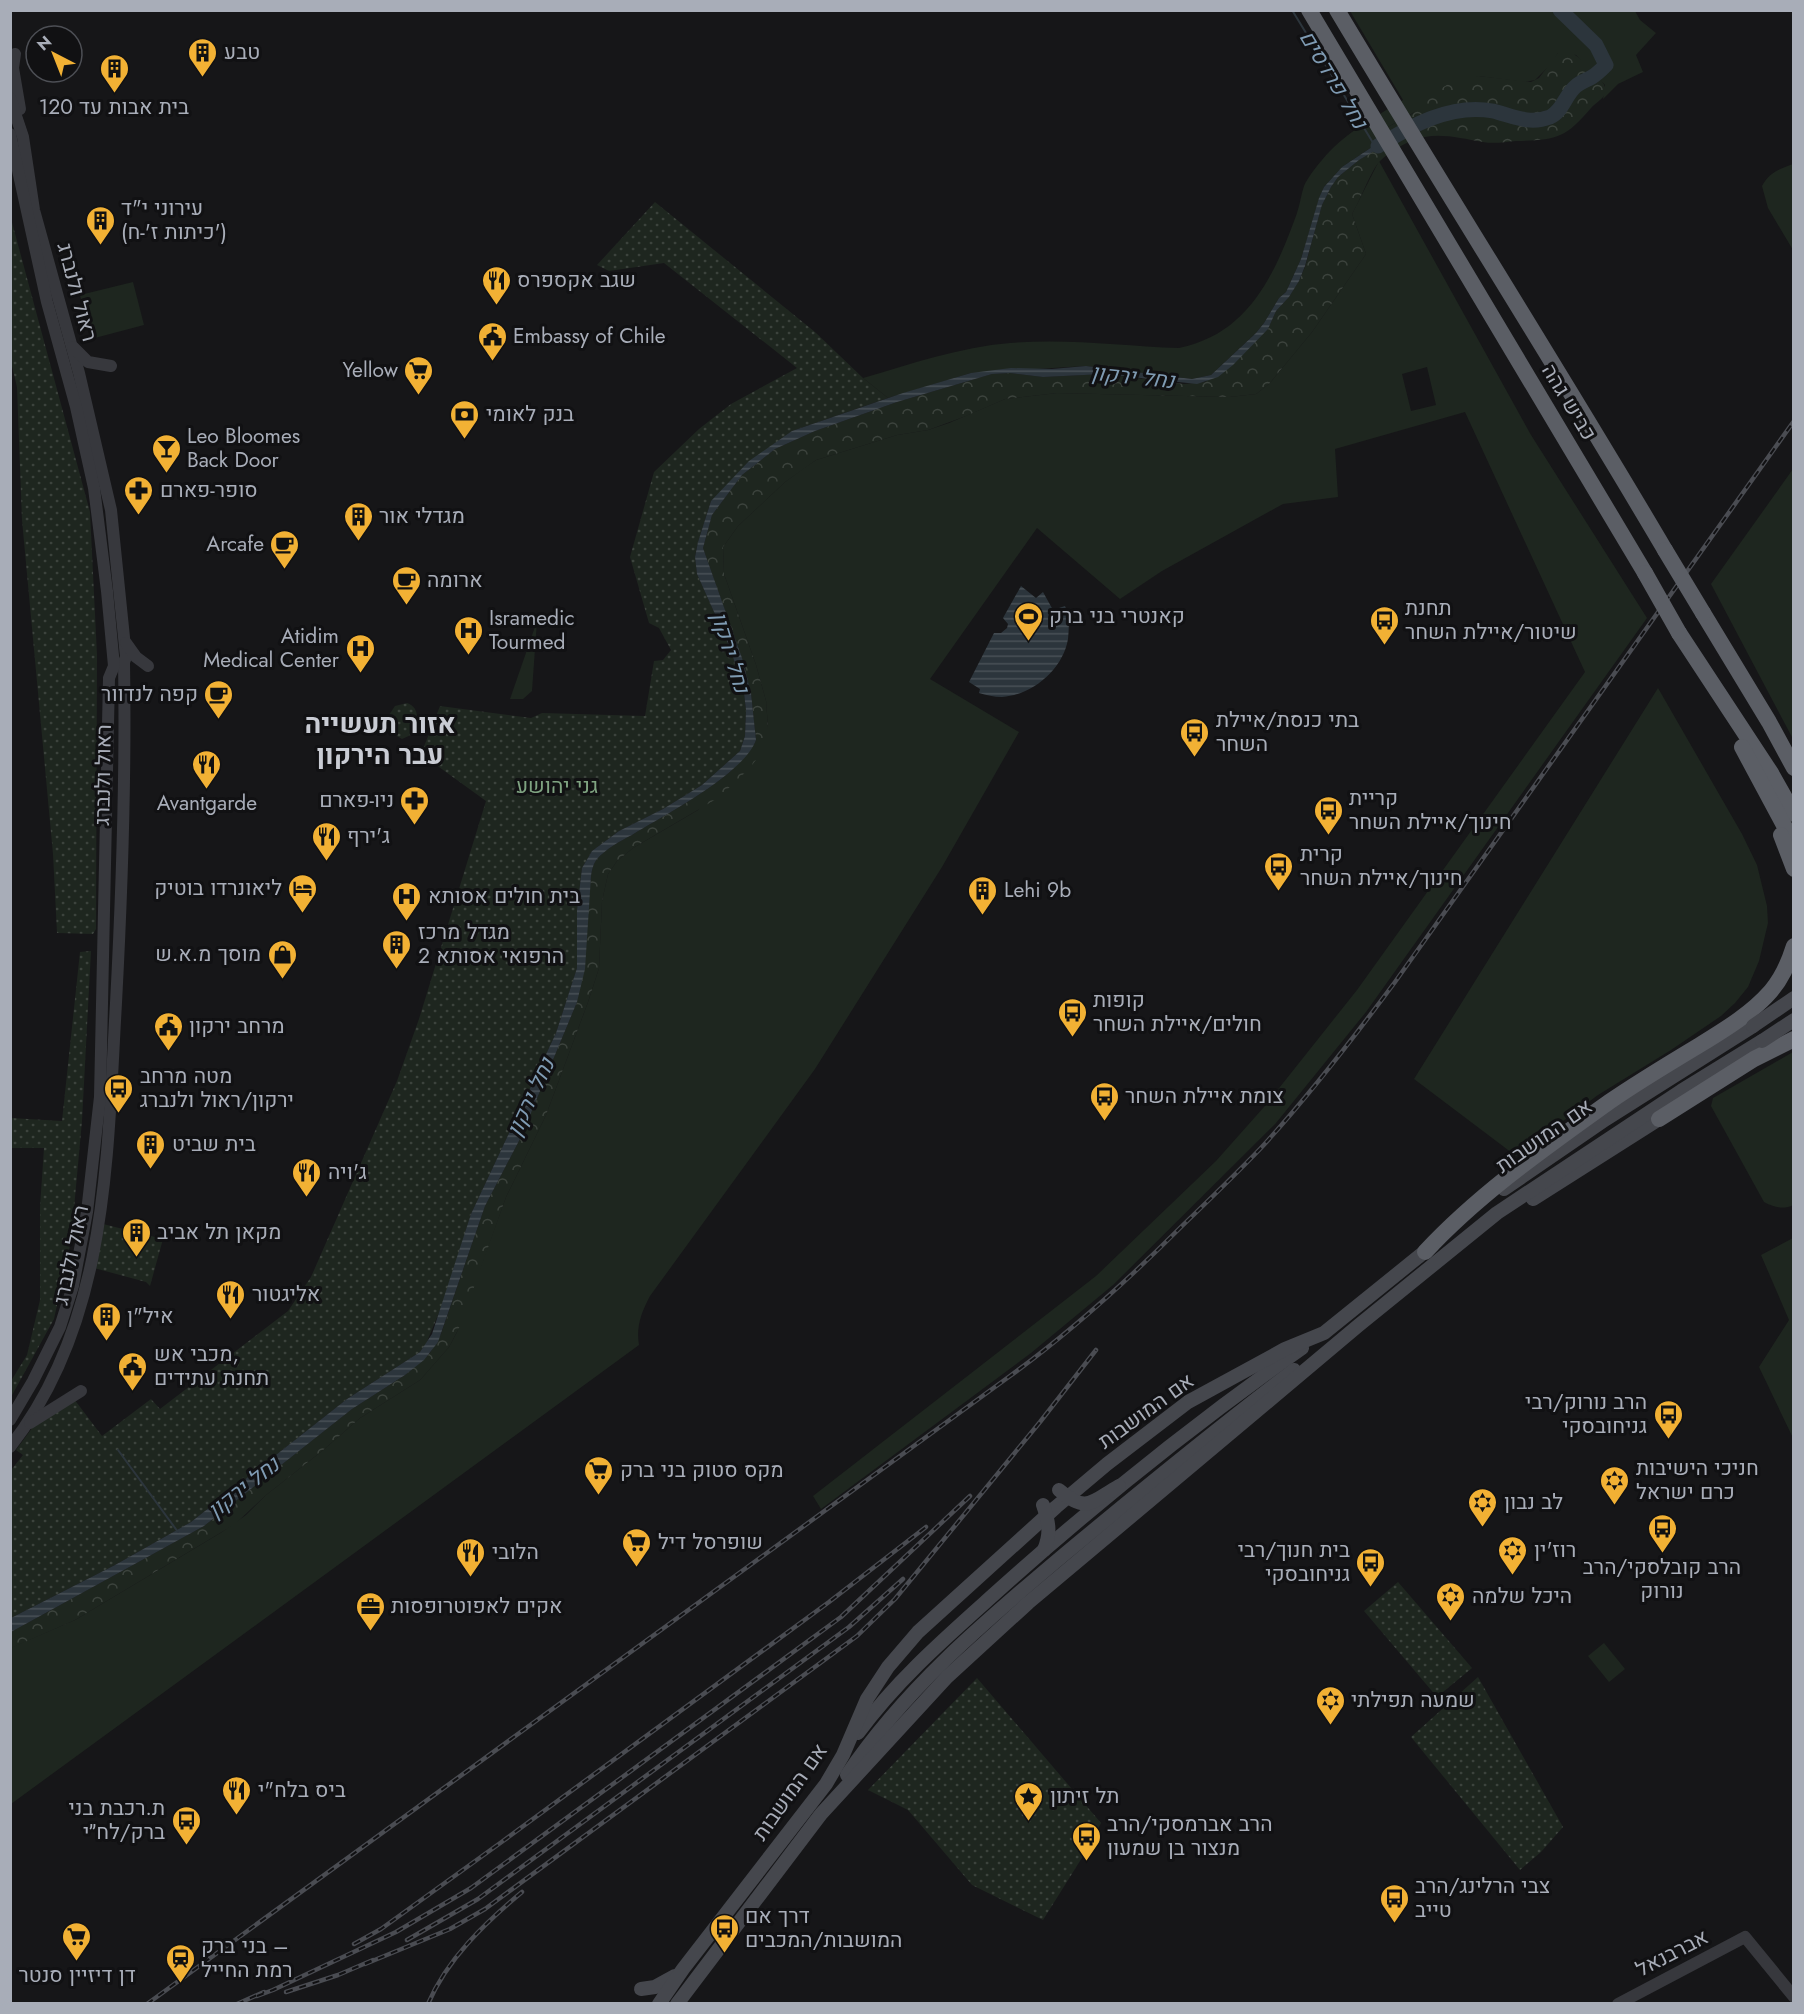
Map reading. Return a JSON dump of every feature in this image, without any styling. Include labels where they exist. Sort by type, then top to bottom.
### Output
[{"type":"highway","name":"כביש גהה","points":[[1309,10],[1679,633],[1771,773],[1794,814]]},
{"type":"highway","name":"כביש גהה","points":[[1337,10],[1432,170],[1555,366],[1769,722],[1794,768]]},
{"type":"highway","points":[[1696,661],[1794,844]]},
{"type":"highway","points":[[1759,778],[1794,869]]},
{"type":"highway","points":[[1425,1252],[1460,1215],[1551,1145],[1633,1086],[1753,1009],[1776,984],[1794,946]]},
{"type":"highway","points":[[1659,1119],[1754,1059],[1794,1039]]},
{"type":"main road","name":"אם המושבות","points":[[659,2004],[683,1969],[826,1784],[843,1755],[867,1699],[888,1667],[918,1632],[1056,1507],[1107,1464],[1188,1402],[1285,1349],[1324,1333],[1490,1198],[1643,1095],[1754,1026],[1794,998]]},
{"type":"main road","name":"אם המושבות","points":[[677,2004],[821,1814],[947,1677],[1028,1603],[1478,1229],[1605,1140],[1794,1020]]},
{"type":"main road","points":[[1478,1229],[1540,1195],[1659,1119]]},
{"type":"main road","points":[[821,1814],[870,1743],[913,1693],[999,1610],[1199,1443],[1312,1356],[1359,1326]]},
{"type":"main road","points":[[843,1755],[870,1717],[914,1668],[1044,1550],[1119,1486],[1242,1390],[1324,1333]]},
{"type":"main road","points":[[1059,1490],[1072,1501],[1083,1504],[1090,1503],[1119,1486]]},
{"type":"main road","points":[[1043,1505],[1048,1519],[1049,1534],[1044,1550]]},
{"type":"main road","points":[[641,1989],[662,1984],[683,1969]]},
{"type":"street","points":[[15,54],[17,136]]},
{"type":"street","name":"ראול ולנברג","points":[[10,98],[47,302],[84,437],[94,488],[114,666],[109,678],[100,1097],[87,1212],[75,1276],[60,1327],[33,1382],[10,1419]]},
{"type":"street","name":"ראול ולנברג","points":[[10,1447],[26,1425],[59,1366],[84,1296],[90,1271],[106,1174],[111,1122],[115,1016],[124,1001],[127,943],[119,942],[124,662],[126,657],[111,510],[99,452],[34,210],[17,136]]},
{"type":"street","points":[[72,346],[88,362],[111,366]]},
{"type":"street","points":[[125,639],[130,650],[148,666]]},
{"type":"street","points":[[104,940],[119,942]]},
{"type":"street","points":[[26,1425],[81,1391]]},
{"type":"street","name":"אברבנאל","points":[[1618,2004],[1745,1937],[1794,1996]]},
{"type":"green space","points":[[1350,11],[1635,11],[1640,20],[1656,33],[1636,55],[1643,72],[1618,84],[1603,99],[1605,85],[1576,55],[1558,53],[1553,62],[1535,80],[1525,82],[1478,76],[1374,135],[1378,143],[1342,167],[1324,187],[1301,259],[1286,292],[1279,298],[1256,333],[1211,375],[1192,379],[1086,366],[971,373],[888,398],[863,378],[936,357],[991,345],[1053,341],[1179,348],[1203,341],[1224,330],[1256,298],[1268,279],[1297,213],[1304,186],[1315,169],[1349,134],[1403,100]]},
{"type":"green space","points":[[1569,51],[1596,74],[1605,87],[1605,95],[1566,132],[1541,140],[1495,143],[1447,136],[1429,136],[1403,145],[1380,161],[1352,214],[1366,254],[1312,332],[1269,384],[1256,394],[1229,397],[1057,393],[1005,399],[928,430],[897,435],[816,460],[785,482],[738,526],[723,547],[724,574],[756,665],[766,701],[768,728],[765,748],[749,769],[718,798],[633,848],[617,861],[608,874],[602,901],[599,968],[588,1002],[546,1115],[506,1197],[461,1324],[449,1347],[420,1380],[360,1418],[266,1495],[235,1524],[75,1620],[11,1648],[11,1632],[204,1526],[352,1409],[405,1375],[430,1353],[441,1334],[485,1206],[521,1137],[577,1002],[591,876],[597,859],[613,846],[719,780],[736,767],[756,740],[751,693],[742,659],[703,548],[712,515],[742,475],[775,449],[815,431],[897,402],[992,374],[1010,373],[1043,377],[1104,374],[1184,384],[1205,382],[1268,329],[1276,311],[1299,281],[1322,205],[1331,187],[1338,177],[1380,147],[1373,135],[1412,114],[1440,89],[1452,82],[1478,76],[1531,82],[1539,78],[1558,53]]},
{"type":"green space","points":[[1379,161],[1531,435],[1647,618],[1366,1012],[1276,1123],[1113,1285],[1031,1353],[821,1509],[813,1496],[1096,1276],[1216,1161],[1264,1107],[1357,990],[1585,672],[1465,412],[1335,449],[1338,497],[1283,504],[1162,571],[1120,599],[1037,528],[930,679],[1019,732],[942,867],[815,1069],[650,1296],[640,1320],[639,1345],[11,1804],[10,1648],[75,1620],[222,1532],[246,1515],[266,1495],[360,1418],[420,1380],[449,1347],[457,1332],[506,1197],[546,1115],[588,1002],[599,968],[602,901],[608,874],[617,861],[633,848],[698,810],[768,728],[766,701],[756,665],[724,574],[723,547],[738,526],[785,482],[816,460],[897,435],[928,430],[1005,399],[1057,393],[1229,397],[1256,394],[1269,384],[1312,332],[1366,254],[1352,214]],"holes":[[[1427,367],[1436,405],[1411,411],[1402,374]]]},
{"type":"green space","points":[[1793,164],[1793,250],[1768,208],[1762,186],[1771,174]]},
{"type":"green space","name":"גני יהושע","points":[[655,202],[815,332],[863,378],[888,398],[792,431],[711,501],[695,556],[697,574],[727,641],[743,685],[746,710],[745,736],[740,751],[702,785],[663,809],[619,831],[592,851],[582,868],[577,910],[577,968],[556,1033],[471,1214],[445,1298],[426,1344],[420,1352],[347,1399],[191,1522],[115,1565],[11,1618],[11,1470],[23,1455],[16,1450],[38,1420],[74,1399],[102,1436],[151,1399],[160,1409],[288,1311],[311,1277],[397,1081],[419,1019],[486,801],[421,754],[440,706],[531,718],[542,713],[645,716],[654,661],[663,660],[671,650],[659,628],[649,623],[630,557],[654,472],[699,429],[731,404],[797,368],[664,263],[609,271],[597,265]]},
{"type":"green space","points":[[10,215],[90,512],[97,655],[96,929],[93,934],[57,933],[53,854],[22,520],[17,387],[11,362]]},
{"type":"green space","points":[[133,282],[144,325],[91,339],[80,295]]},
{"type":"green space","points":[[1793,469],[1793,739],[1711,584]]},
{"type":"green space","points":[[537,621],[532,691],[523,699],[510,699]]},
{"type":"green space","points":[[1658,688],[1742,834],[1757,865],[1767,906],[1768,923],[1759,961],[1748,987],[1721,1016],[1598,1095],[1516,1156],[1414,1079]]},
{"type":"green space","points":[[407,703],[414,708],[417,720],[413,734],[402,739],[390,732],[387,718],[395,706]]},
{"type":"green space","points":[[91,951],[82,1121],[71,1241],[54,1319],[11,1397],[11,1381],[27,1355],[40,1300],[40,1207],[44,1148],[11,1148],[11,1118],[62,1121],[80,952]]},
{"type":"green space","points":[[1793,1052],[1793,1205],[1782,1208],[1764,1202],[1711,1106],[1713,1098]]},
{"type":"green space","points":[[99,1223],[163,1239],[150,1286],[146,1282],[94,1268]]},
{"type":"green space","points":[[1793,1238],[1793,1438],[1759,1367],[1789,1320],[1761,1255]]},
{"type":"green space","points":[[1398,1582],[1472,1668],[1437,1697],[1364,1611]]},
{"type":"green space","points":[[1604,1643],[1625,1669],[1609,1682],[1588,1656]]},
{"type":"green space","points":[[1478,1677],[1563,1827],[1541,1852],[1520,1870],[1411,1737]]},
{"type":"green space","points":[[977,1678],[1101,1823],[1090,1845],[1043,1920],[972,1885],[908,1810],[868,1790]]},
{"type":"water","points":[[1378,143],[1381,147],[1359,160],[1338,177],[1331,187],[1322,205],[1299,281],[1276,311],[1268,329],[1218,377],[1197,384],[1104,374],[1043,377],[1010,373],[992,374],[897,402],[815,431],[775,449],[742,475],[712,515],[703,548],[742,658],[751,693],[756,740],[736,767],[719,780],[613,846],[597,859],[591,876],[585,969],[577,1002],[521,1137],[485,1206],[438,1342],[424,1360],[405,1375],[352,1409],[204,1526],[11,1632],[11,1618],[115,1565],[191,1522],[347,1399],[420,1352],[432,1334],[471,1214],[556,1033],[577,968],[577,910],[582,868],[592,851],[619,831],[663,809],[702,785],[740,751],[745,736],[746,710],[743,685],[727,641],[697,574],[695,557],[711,501],[749,461],[792,431],[903,393],[971,373],[1011,368],[1052,369],[1086,366],[1192,379],[1211,375],[1256,333],[1279,298],[1286,292],[1301,259],[1324,187],[1342,167]]},
{"type":"water","name":"קאנטרי בני ברק","points":[[1021,586],[1036,598],[1043,592],[1053,610],[1065,606],[1069,626],[1065,650],[1053,670],[1035,686],[1025,691],[1002,697],[979,693],[980,689],[969,682],[994,633],[1001,633],[1007,628],[1008,624],[1003,618]]},
{"type":"waterway","name":"נחל פרדסים","points":[[1292,10],[1375,146]]},
{"type":"waterway","name":"נחל ירקון","points":[[1378,146],[1418,124],[1462,110],[1493,111],[1528,120],[1550,117],[1561,107],[1576,86],[1594,76],[1606,65],[1596,45],[1560,10]]},
{"type":"waterway","points":[[118,1450],[178,1532]]},
{"type":"railway","points":[[147,2004],[1033,1359],[1141,1266],[1260,1149],[1346,1047],[1395,982],[1794,421]]},
{"type":"railway","points":[[365,1964],[450,1929],[485,1909],[857,1636],[895,1599],[1096,1350]]},
{"type":"railway","points":[[257,1996],[396,1932],[471,1888],[841,1617],[970,1496]]},
{"type":"railway","points":[[354,1944],[381,1929],[503,1841],[829,1602],[926,1527]]},
{"type":"railway","points":[[407,1940],[478,1899],[849,1627],[903,1579]]},
{"type":"railway","points":[[428,2004],[456,1957],[494,1916],[522,1892]]},
{"type":"railway","points":[[286,1992],[338,1975],[373,1960]]},
{"type":"railway","points":[[237,2004],[264,1992]]},
{"type":"place","name":"טבע","points":[[203,78]]},
{"type":"place","name":"בית אבות עד 120","points":[[114,94]]},
{"type":"place","name":"עירוני י\"ד (כיתות ז'-ח')","points":[[100,246]]},
{"type":"place","name":"שגב אקספרס","points":[[496,306]]},
{"type":"place","name":"Embassy of Chile","points":[[492,362]]},
{"type":"place","name":"Yellow","points":[[419,396]]},
{"type":"place","name":"בנק לאומי","points":[[465,440]]},
{"type":"place","name":"Leo Bloomes Back Door","points":[[166,474]]},
{"type":"place","name":"סופר-פארם","points":[[139,516]]},
{"type":"place","name":"מגדלי אור","points":[[358,542]]},
{"type":"place","name":"Arcafe","points":[[285,570]]},
{"type":"place","name":"ארומה","points":[[406,606]]},
{"type":"place","name":"קאנטרי בני ברק","points":[[1028,642]]},
{"type":"place","name":"תחנת שיטור/איילת השחר","points":[[1384,646]]},
{"type":"place","name":"Isramedic Tourmed","points":[[468,656]]},
{"type":"place","name":"Atidim Medical Center","points":[[360,674]]},
{"type":"place","name":"קפה לנדוור","points":[[219,720]]},
{"type":"place","name":"בתי כנסת/איילת השחר","points":[[1195,758]]},
{"type":"place","name":"Avantgarde","points":[[207,790]]},
{"type":"place","name":"ניו-פארם","points":[[415,826]]},
{"type":"place","name":"קריית חינוך/איילת השחר","points":[[1328,836]]},
{"type":"place","name":"ג'ירף","points":[[326,862]]},
{"type":"place","name":"קרית חינוך/איילת השחר","points":[[1279,892]]},
{"type":"place","name":"ליאונרדו בוטיק","points":[[303,914]]},
{"type":"place","name":"Lehi 9b","points":[[983,916]]},
{"type":"place","name":"בית חולים אסותא","points":[[407,922]]},
{"type":"place","name":"מגדל מרכז הרפואי אסותא 2","points":[[397,970]]},
{"type":"place","name":"מוסך מ.א.ש","points":[[282,980]]},
{"type":"place","name":"קופות חולים/איילת השחר","points":[[1072,1038]]},
{"type":"place","name":"מרחב ירקון","points":[[168,1052]]},
{"type":"place","name":"מטה מרחב ירקון/ראול ולנברג","points":[[119,1114]]},
{"type":"place","name":"צומת איילת השחר","points":[[1104,1122]]},
{"type":"place","name":"בית שביט","points":[[151,1170]]},
{"type":"place","name":"ג'ויה","points":[[307,1198]]},
{"type":"place","name":"מקאן תל אביב","points":[[136,1258]]},
{"type":"place","name":"אליגטור","points":[[231,1320]]},
{"type":"place","name":"איל\"ן","points":[[106,1342]]},
{"type":"place","name":"מכבי אש, תחנת עתידים","points":[[133,1392]]},
{"type":"place","name":"הרב נורוק/רבי גניחובסקי","points":[[1668,1440]]},
{"type":"place","name":"מקס סטוק בני ברק","points":[[599,1496]]},
{"type":"place","name":"חניכי הישיבות כרם ישראל","points":[[1615,1506]]},
{"type":"place","name":"לב נבון","points":[[1483,1528]]},
{"type":"place","name":"הרב קובלסקי/הרב נורוק","points":[[1662,1554]]},
{"type":"place","name":"שופרסל דיל","points":[[637,1568]]},
{"type":"place","name":"רוז'ין","points":[[1513,1576]]},
{"type":"place","name":"הלובי","points":[[471,1578]]},
{"type":"place","name":"בית חנוך/רבי גניחובסקי","points":[[1371,1588]]},
{"type":"place","name":"היכל שלמה","points":[[1451,1622]]},
{"type":"place","name":"אקים לאפוטרופסות","points":[[370,1632]]},
{"type":"place","name":"שמעה תפילתי","points":[[1330,1726]]},
{"type":"place","name":"ביס בלח\"י","points":[[237,1816]]},
{"type":"place","name":"תל זיתון","points":[[1029,1822]]},
{"type":"place","name":"ת.רכבת בני ברק/לח״י","points":[[186,1846]]},
{"type":"place","name":"הרב אברמסקי/הרב מנצור בן שמעון","points":[[1086,1862]]},
{"type":"place","name":"צבי הרלינג/הרב טייב","points":[[1394,1924]]},
{"type":"place","name":"דרך אם המושבות/המכבים","points":[[724,1954]]},
{"type":"place","name":"דן דיזיין סנטר","points":[[77,1962]]},
{"type":"place","name":"בני ברק – רמת החייל","points":[[180,1984]]},
{"type":"district","name":"אזור תעשייה עבר הירקון","points":[[380,738]]}]
